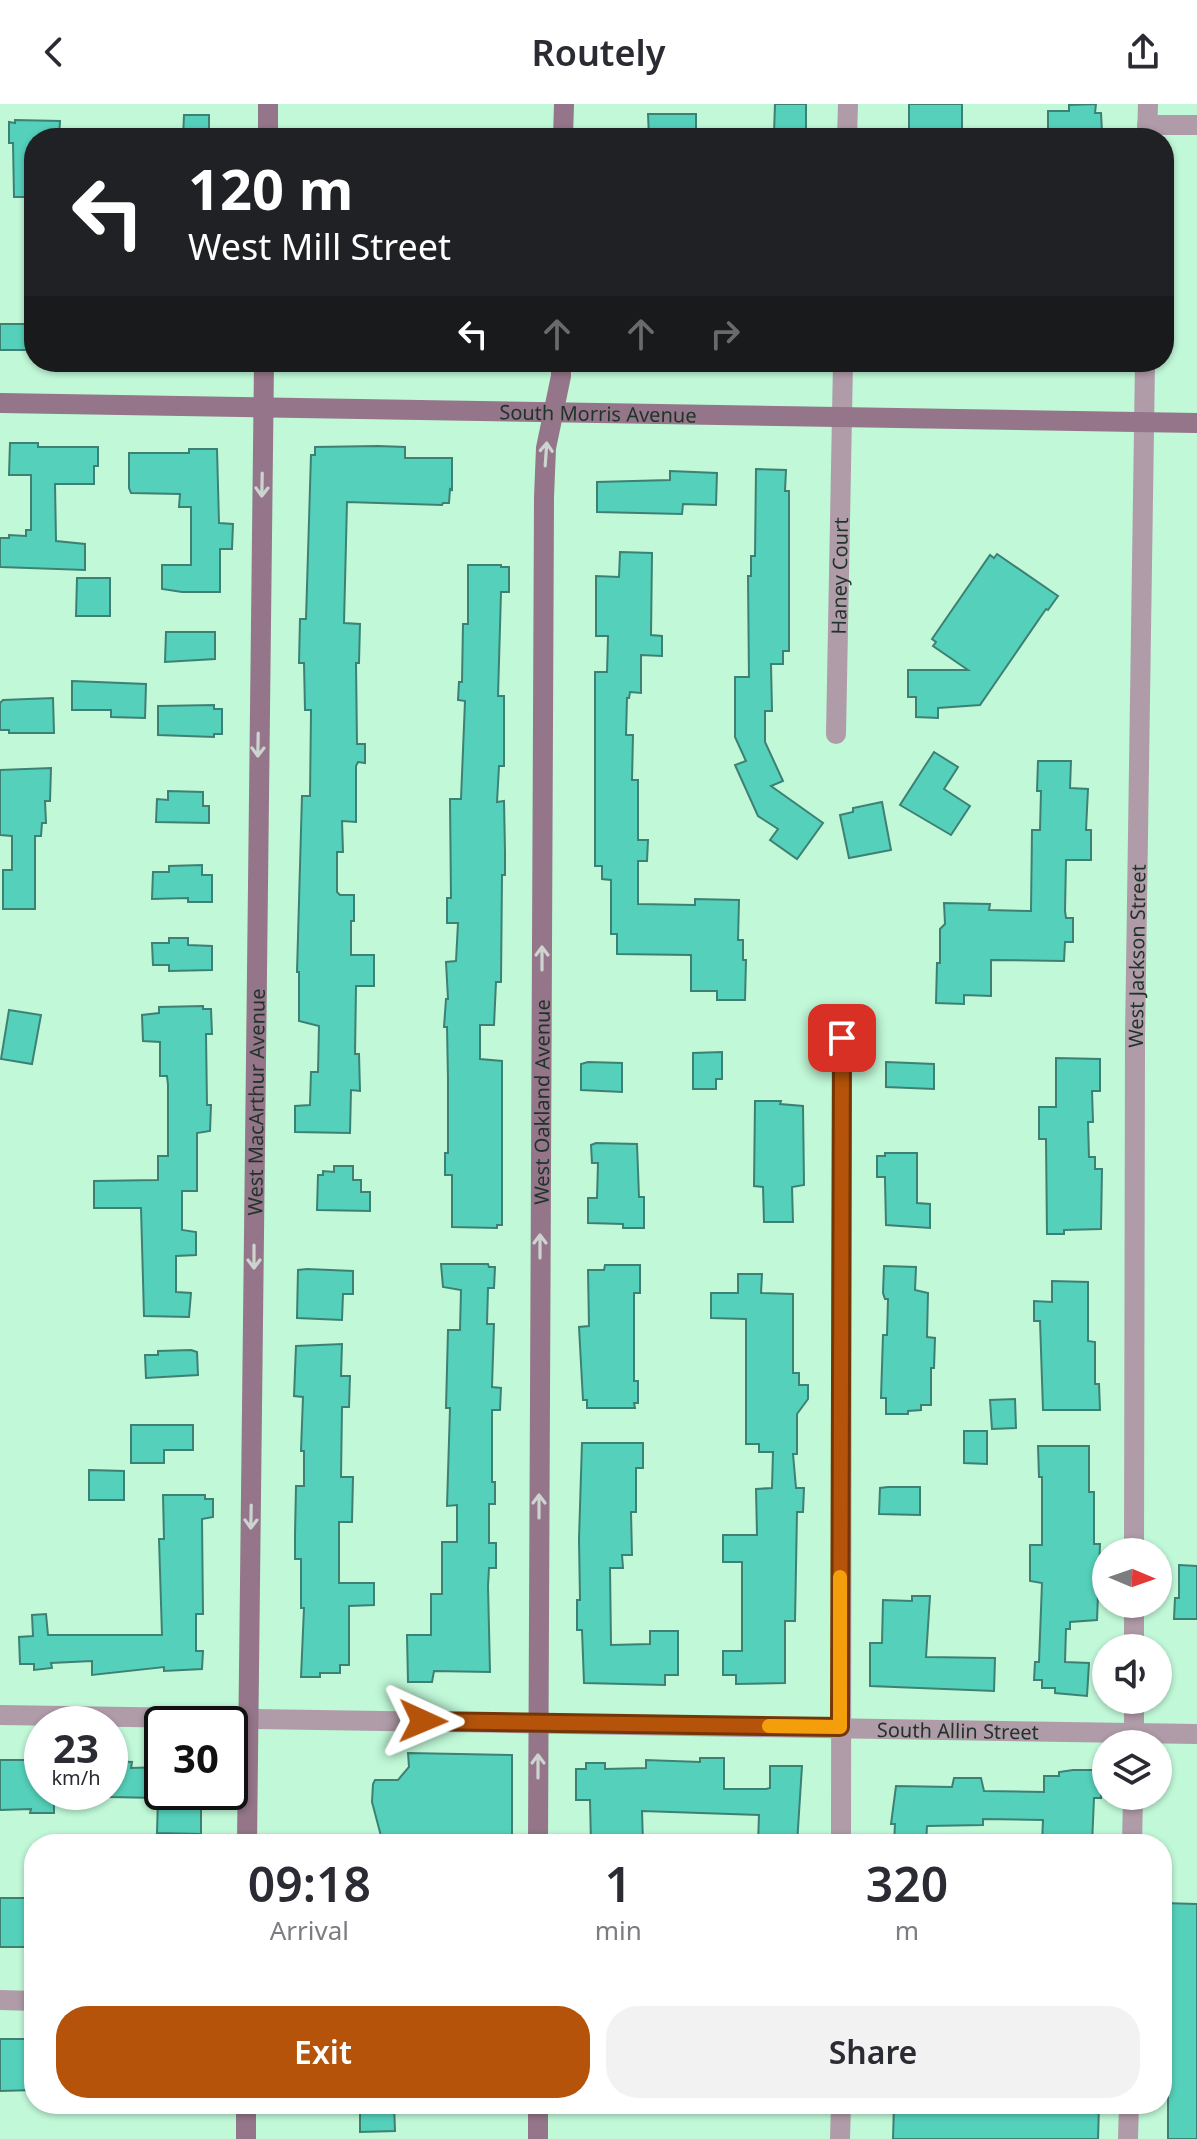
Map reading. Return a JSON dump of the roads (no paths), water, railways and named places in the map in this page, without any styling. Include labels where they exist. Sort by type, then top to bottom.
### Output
[{"type":"main road","points":[[268,104],[268,128]]},
{"type":"main road","points":[[563,128],[564,104]]},
{"type":"main road","name":"West MacArthur Avenue","points":[[247,1834],[264,372]]},
{"type":"main road","name":"West Oakland Avenue","points":[[538,1834],[544,497],[546,448],[561,372]]},
{"type":"main road","name":"South Morris Avenue","points":[[0,403],[1197,423]]},
{"type":"main road","points":[[246,2114],[246,2139]]},
{"type":"main road","points":[[538,2114],[538,2139]]},
{"type":"street","points":[[847,128],[848,104]]},
{"type":"street","points":[[1147,122],[1197,125]]},
{"type":"street","name":"Haney Court","points":[[836,734],[843,372]]},
{"type":"street","name":"West Jackson Street","points":[[1134,1538],[1135,1037],[1145,372]]},
{"type":"street","points":[[841,1834],[842,1038]]},
{"type":"street","name":"South Allin Street","points":[[0,1715],[840,1727],[1092,1736]]},
{"type":"street","name":"South Allin Street","points":[[1172,1736],[1197,1734]]},
{"type":"street","points":[[1132,1834],[1133,1810]]},
{"type":"street","points":[[0,2000],[24,2001]]},
{"type":"street","points":[[840,2139],[841,2114]]},
{"type":"street","points":[[1128,2139],[1129,2114]]}]
